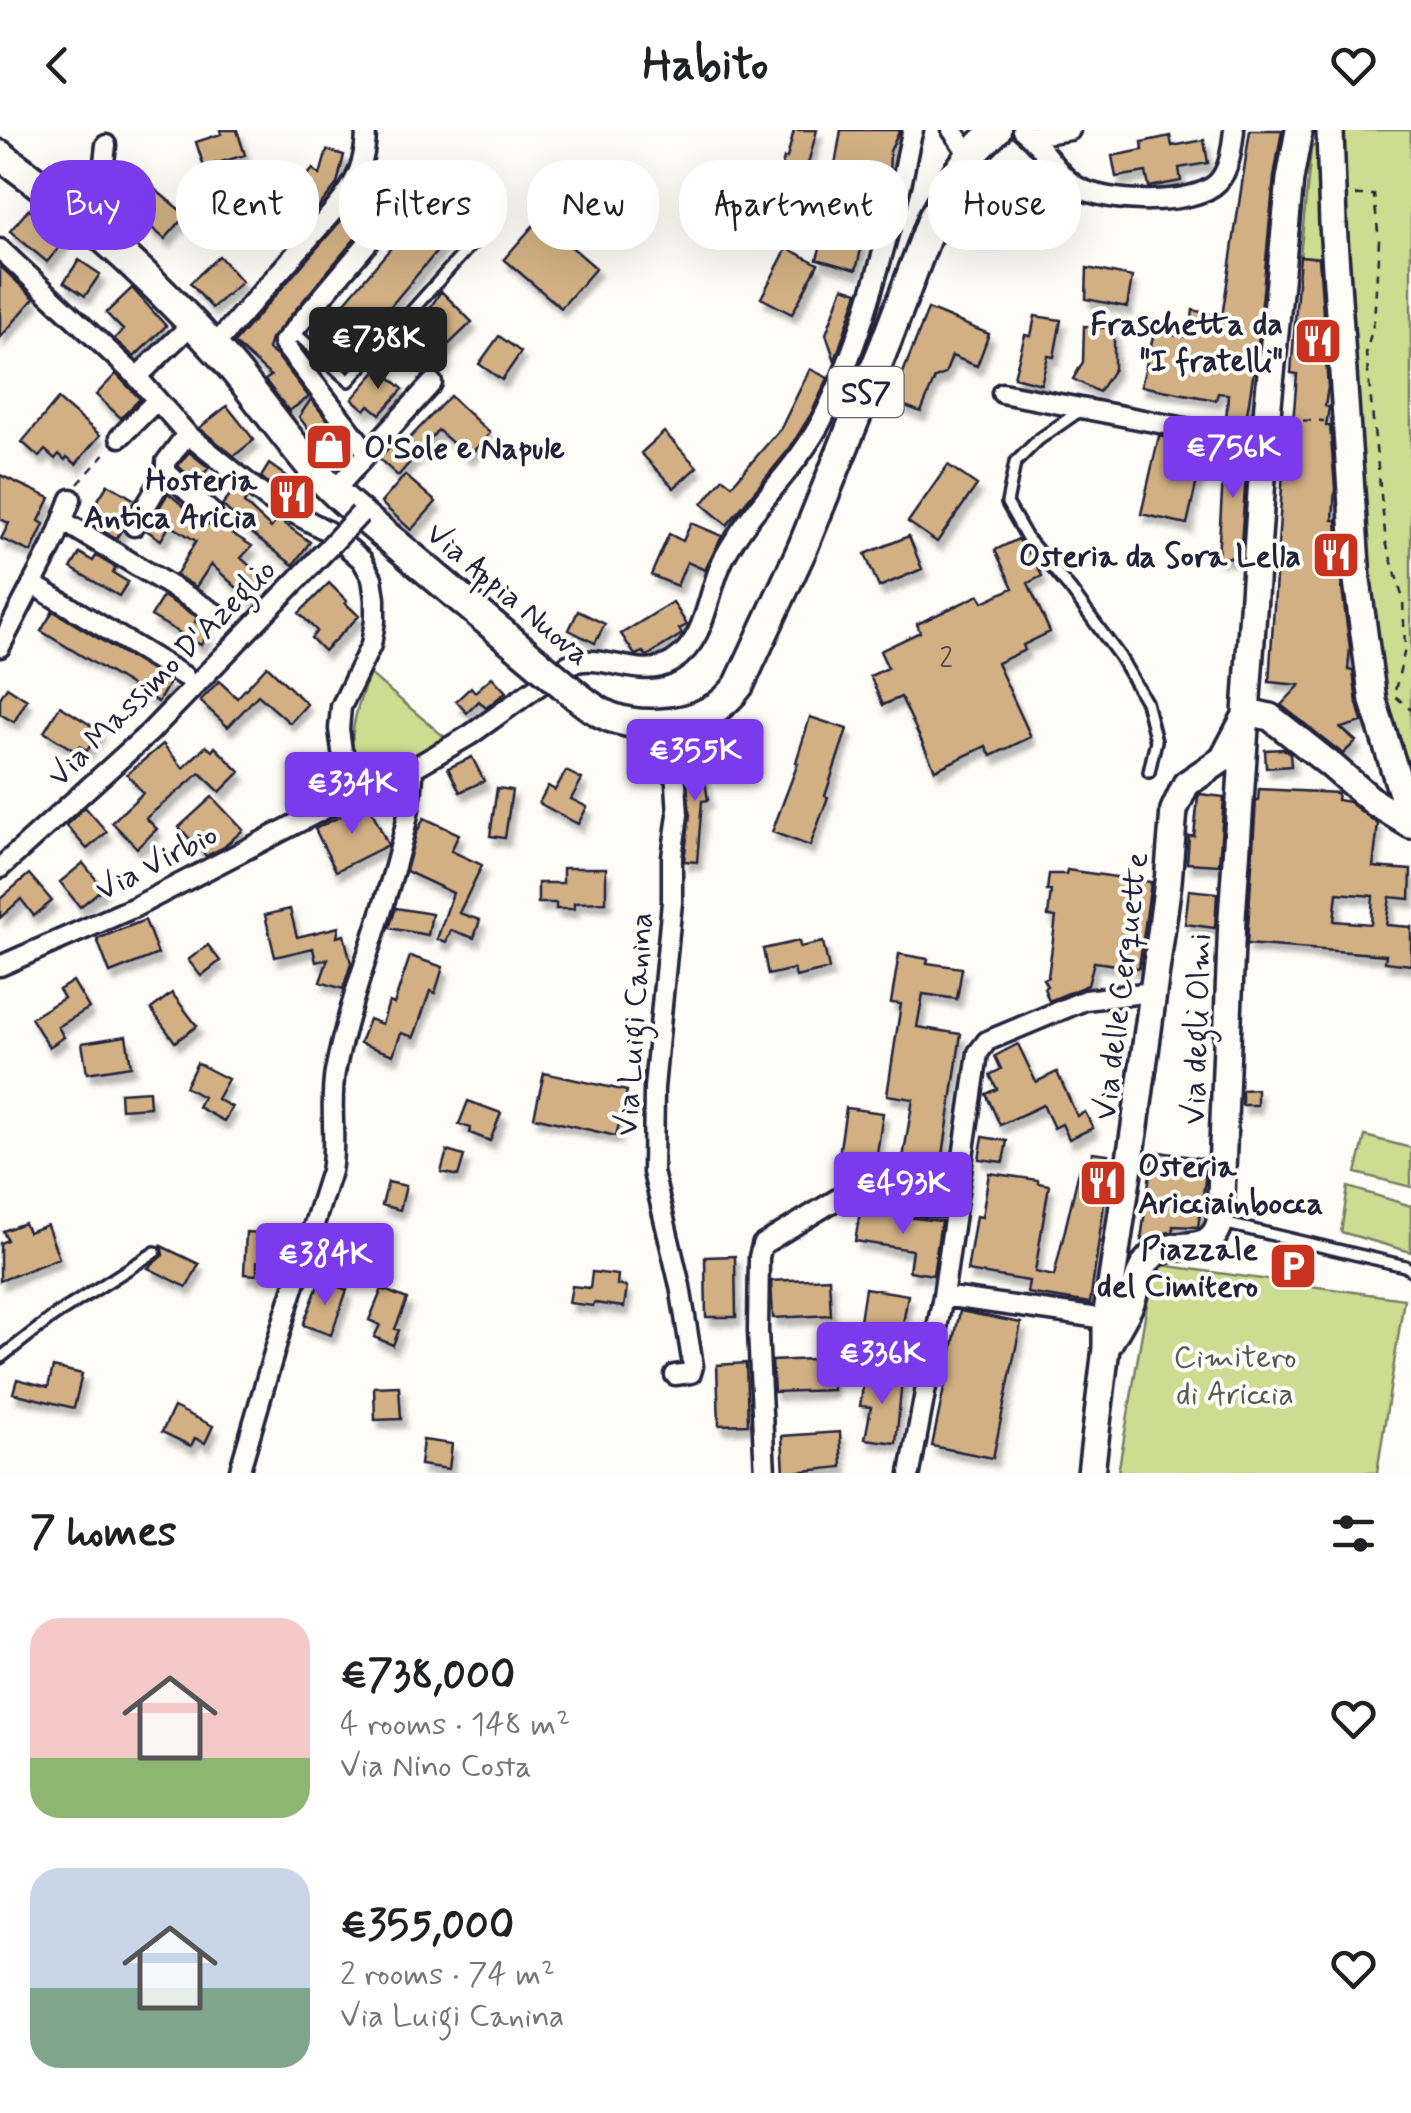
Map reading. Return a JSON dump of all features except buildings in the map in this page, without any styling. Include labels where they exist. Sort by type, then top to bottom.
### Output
[{"type":"main road","name":"Via Appia Nuova","points":[[115,250],[214,346],[334,491],[577,696],[595,710],[634,723],[691,719],[726,701],[746,675],[802,549],[933,218],[956,175],[996,130]]},
{"type":"main road","name":"Via Appia Nuova","points":[[0,156],[30,180]]},
{"type":"street","points":[[214,346],[354,185],[364,157],[366,130]]},
{"type":"street","name":"Via Virbio","points":[[0,966],[135,907],[336,803],[413,769],[470,736],[578,660],[634,668],[662,666],[682,654],[704,622],[711,588],[726,554],[807,447],[841,380],[880,267],[913,130]]},
{"type":"street","points":[[952,130],[970,156]]},
{"type":"street","points":[[1026,133],[1070,130]]},
{"type":"street","points":[[1026,133],[1078,188],[1096,195],[1154,201],[1188,195],[1220,180],[1226,170],[1234,130]]},
{"type":"street","points":[[1297,137],[1319,131],[1330,137],[1357,580],[1373,701],[1411,823]]},
{"type":"street","name":"Via degli Olmi","points":[[1220,1222],[1232,918],[1266,427],[1297,137]]},
{"type":"street","points":[[104,160],[106,145]]},
{"type":"street","points":[[0,249],[137,377],[187,434],[269,500],[342,540],[362,560],[372,578],[375,599],[371,645],[342,707],[339,729],[342,751],[364,791]]},
{"type":"street","points":[[362,250],[283,342],[368,453]]},
{"type":"street","points":[[137,377],[192,324]]},
{"type":"street","points":[[334,491],[432,383]]},
{"type":"street","points":[[1002,393],[1201,431],[1266,427]]},
{"type":"street","points":[[120,437],[157,400]]},
{"type":"street","points":[[134,526],[166,472],[166,462],[187,434]]},
{"type":"street","points":[[166,472],[212,513]]},
{"type":"street","points":[[0,646],[75,491]]},
{"type":"street","name":"Via Massimo D'Azeglio","points":[[0,868],[150,732],[360,514]]},
{"type":"street","points":[[63,521],[218,615]]},
{"type":"street","points":[[32,584],[184,676]]},
{"type":"street","points":[[1248,712],[1270,717],[1374,802],[1411,823]]},
{"type":"street","name":"Via delle Cerquette","points":[[1091,1473],[1106,1318],[1168,882],[1174,810],[1186,784],[1223,760],[1248,712]]},
{"type":"street","name":"Via Luigi Canina","points":[[662,722],[669,741],[678,815],[654,1088],[653,1172],[680,1286],[693,1366],[691,1373],[675,1375]]},
{"type":"street","points":[[239,1473],[331,1172],[335,1073],[401,844],[412,796],[413,769]]},
{"type":"street","points":[[910,1473],[942,1296],[978,1053],[987,1041],[1086,1000],[1152,992]]},
{"type":"street","points":[[766,1473],[758,1331],[762,1245],[840,1198],[955,1208]]},
{"type":"street","points":[[1106,1348],[1150,1258],[1168,1248],[1206,1242],[1216,1234],[1220,1222]]},
{"type":"street","points":[[942,1296],[1106,1318]]},
{"type":"lane","points":[[293,331],[349,381],[466,250]]},
{"type":"lane","points":[[1084,408],[1038,440],[1015,463],[1007,503],[1027,538],[1120,658],[1146,702],[1156,742],[1149,772]]},
{"type":"lane","points":[[1220,1222],[1411,1270]]},
{"type":"lane","points":[[0,1358],[54,1316],[155,1252]]},
{"type":"path","points":[[1332,196],[1374,194],[1379,241],[1374,321],[1366,354],[1386,542],[1402,599],[1405,649],[1394,696],[1411,710]]},
{"type":"path","points":[[1266,427],[1345,422]]},
{"type":"path","points":[[75,491],[120,437]]},
{"type":"green space","points":[[1341,130],[1411,130],[1411,781],[1381,693],[1362,504]]},
{"type":"green space","points":[[1316,145],[1326,258],[1300,256],[1311,150]]},
{"type":"green space","points":[[370,674],[448,740],[409,762],[387,769],[376,771],[358,763],[353,752],[354,724]]},
{"type":"green space","points":[[1365,1136],[1411,1148],[1411,1187],[1356,1173]]},
{"type":"green space","points":[[1348,1187],[1411,1206],[1411,1252],[1341,1232]]},
{"type":"green space","name":"Cimitero di Ariccia","points":[[1154,1264],[1404,1299],[1377,1473],[1118,1473]]},
{"type":"place","name":"Fraschetta da \"I fratelli\"","points":[[1318,341]]},
{"type":"place","name":"O'Sole e Napule","points":[[329,447]]},
{"type":"place","name":"Hosteria Antica Aricia","points":[[292,497]]},
{"type":"place","name":"Osteria da Sora Lella","points":[[1336,555]]},
{"type":"place","name":"Osteria Aricciainbocca","points":[[1103,1183]]},
{"type":"place","name":"Piazzale del Cimitero","points":[[1293,1266]]}]
